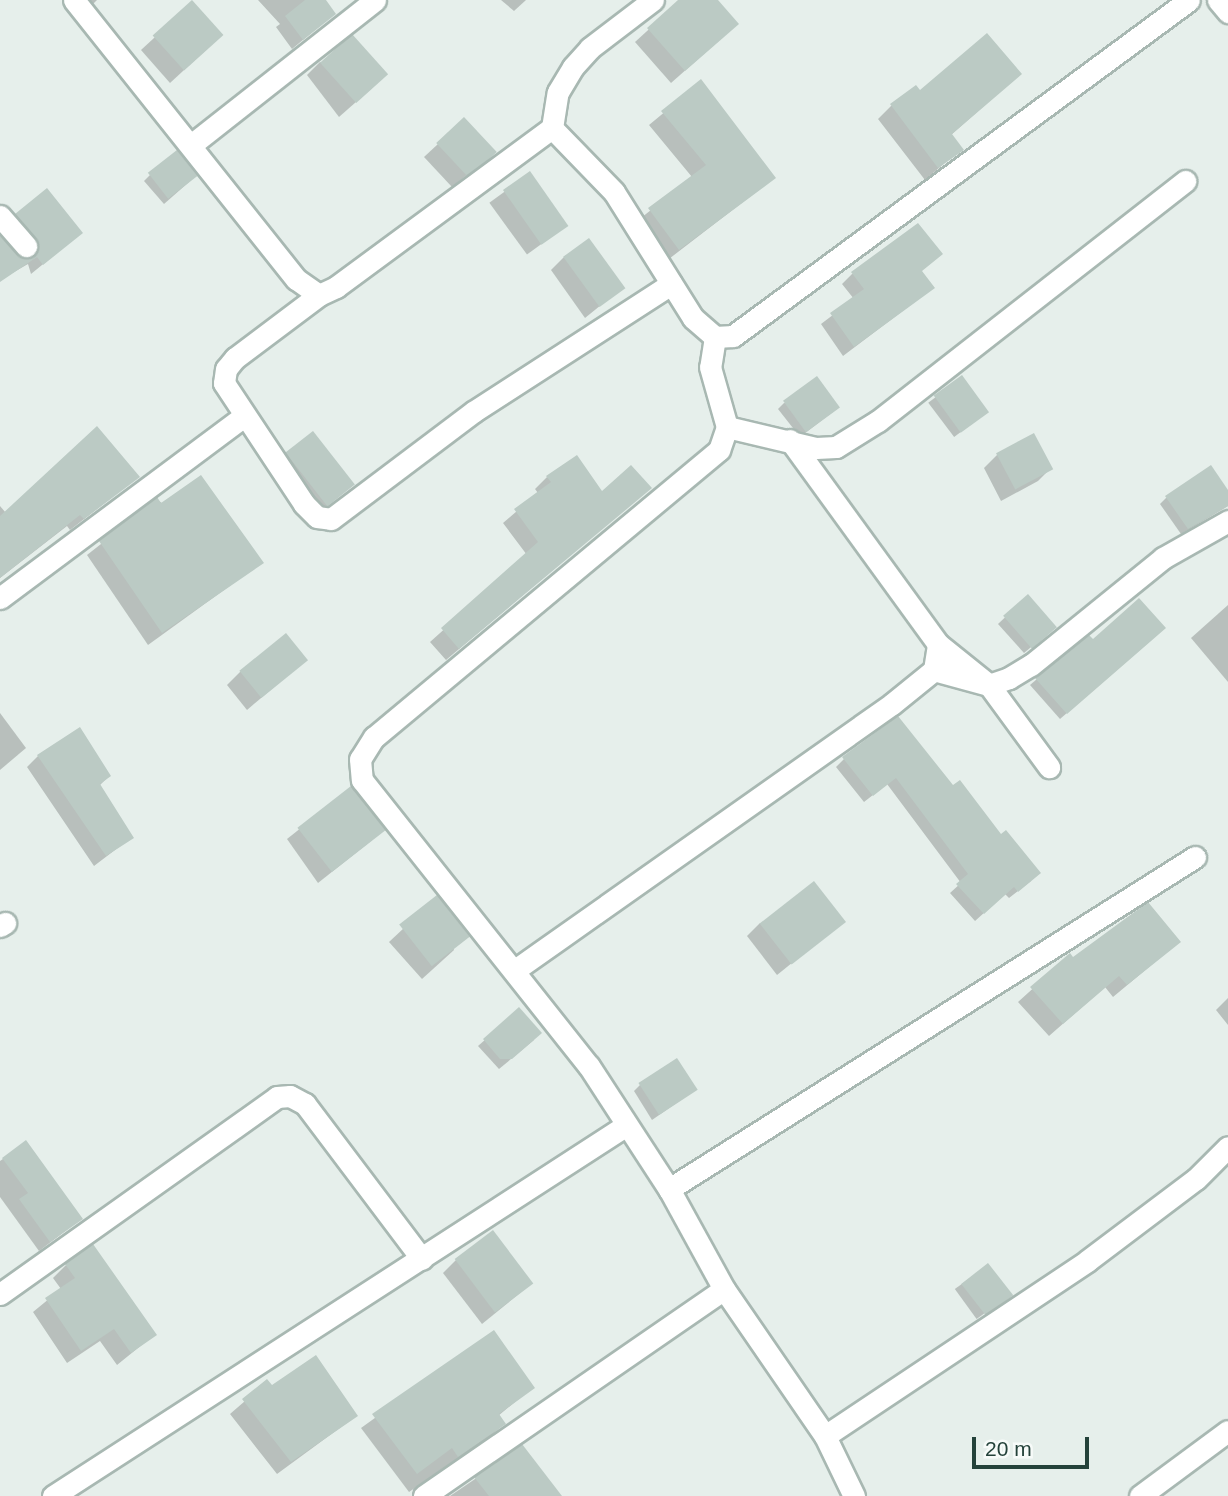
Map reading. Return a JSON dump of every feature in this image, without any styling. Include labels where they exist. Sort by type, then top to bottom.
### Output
[{"type":"street","points":[[74,0],[296,279],[319,295]]},
{"type":"street","points":[[191,145],[375,0]]},
{"type":"street","points":[[653,0],[590,48],[573,67],[558,92],[552,128],[337,287],[319,295],[226,369],[224,383],[243,417],[304,504],[317,517],[331,519],[473,411],[671,284]]},
{"type":"street","points":[[552,128],[614,192],[693,318],[715,337],[733,336],[1189,0]]},
{"type":"street","points":[[1218,0],[1228,12]]},
{"type":"street","points":[[727,427],[816,448],[836,447],[877,421],[1185,181]]},
{"type":"street","points":[[0,216],[26,246]]},
{"type":"street","points":[[715,337],[710,368],[727,427],[719,450],[374,737],[360,759],[362,780],[589,1066],[625,1126],[669,1189],[724,1289],[825,1436],[854,1496]]},
{"type":"street","points":[[0,598],[243,417]]},
{"type":"street","points":[[790,440],[938,644],[989,685],[1049,767]]},
{"type":"street","points":[[934,670],[989,685],[1031,665],[1163,558],[1228,521]]},
{"type":"street","points":[[515,970],[934,670],[938,644]]},
{"type":"street","points":[[669,1189],[1195,857]]},
{"type":"street","points":[[0,1294],[277,1097],[290,1096],[305,1104],[422,1259]]},
{"type":"street","points":[[53,1496],[625,1126]]},
{"type":"street","points":[[825,1436],[1087,1261],[1196,1180],[1228,1147]]},
{"type":"street","points":[[424,1496],[724,1289]]},
{"type":"street","points":[[1140,1496],[1228,1431]]},
{"type":"building","points":[[192,0],[223,35],[184,70],[153,35]]},
{"type":"building","points":[[305,0],[326,0],[336,14],[303,40],[285,16]]},
{"type":"building","points":[[678,0],[718,0],[739,24],[685,71],[647,28]]},
{"type":"building","points":[[987,33],[1022,74],[952,134],[964,150],[938,168],[890,104],[916,85],[920,90]]},
{"type":"building","points":[[352,34],[388,74],[356,103],[320,63]]},
{"type":"building","points":[[701,79],[776,178],[679,250],[648,208],[706,165],[661,111]]},
{"type":"building","points":[[464,117],[497,152],[469,178],[436,143]]},
{"type":"building","points":[[177,150],[197,176],[168,199],[148,173]]},
{"type":"building","points":[[530,171],[568,226],[541,245],[503,190]]},
{"type":"building","points":[[47,188],[83,233],[43,265],[37,257],[0,282],[0,236],[21,258],[35,255],[39,243],[15,214]]},
{"type":"building","points":[[918,223],[943,254],[922,271],[935,288],[854,347],[830,313],[864,289],[851,272]]},
{"type":"building","points":[[589,238],[625,288],[600,307],[563,257]]},
{"type":"building","points":[[962,375],[989,412],[961,433],[934,396]]},
{"type":"building","points":[[817,376],[840,408],[806,432],[783,401]]},
{"type":"building","points":[[97,426],[140,477],[84,519],[80,515],[0,578],[0,516]]},
{"type":"building","points":[[313,431],[355,485],[327,506],[285,453]]},
{"type":"building","points":[[1034,433],[1053,469],[1015,489],[996,453]]},
{"type":"building","points":[[577,455],[602,491],[631,465],[652,488],[459,649],[441,628],[538,542],[514,509],[551,482],[546,476]]},
{"type":"building","points":[[1211,465],[1228,490],[1228,506],[1188,529],[1165,496]]},
{"type":"building","points":[[201,475],[264,563],[162,633],[99,541],[157,497],[161,503]]},
{"type":"building","points":[[1028,594],[1057,627],[1032,649],[1003,616]]},
{"type":"building","points":[[1139,598],[1166,628],[1067,714],[1035,678],[1089,635],[1093,639]]},
{"type":"building","points":[[286,633],[308,660],[261,698],[239,671]]},
{"type":"building","points":[[898,716],[953,785],[960,780],[1001,834],[1006,830],[1041,873],[1018,892],[1014,887],[984,914],[956,884],[968,874],[896,778],[873,796],[842,757]]},
{"type":"building","points":[[80,727],[111,776],[100,784],[134,838],[106,856],[37,755]]},
{"type":"building","points":[[351,786],[385,830],[332,872],[297,828]]},
{"type":"building","points":[[814,881],[846,922],[792,964],[760,923]]},
{"type":"building","points":[[437,895],[470,937],[432,966],[399,925]]},
{"type":"building","points":[[1148,902],[1181,942],[1127,985],[1119,976],[1063,1024],[1030,987],[1070,953],[1073,957]]},
{"type":"building","points":[[519,1007],[542,1033],[512,1059],[500,1059],[483,1039]]},
{"type":"building","points":[[677,1058],[698,1090],[659,1115],[638,1083]]},
{"type":"building","points":[[26,1140],[83,1219],[50,1242],[19,1199],[28,1193],[2,1158]]},
{"type":"building","points":[[493,1230],[533,1284],[495,1312],[455,1259]]},
{"type":"building","points":[[93,1244],[157,1335],[131,1353],[114,1329],[81,1351],[45,1298],[75,1278],[65,1264]]},
{"type":"building","points":[[988,1263],[1013,1295],[986,1316],[961,1284]]},
{"type":"building","points":[[494,1330],[535,1388],[499,1414],[506,1424],[458,1457],[452,1448],[417,1474],[372,1414]]},
{"type":"building","points":[[316,1355],[358,1416],[291,1462],[242,1399],[267,1379],[272,1385]]},
{"type":"building","points":[[522,1444],[562,1496],[489,1496],[474,1477]]}]
